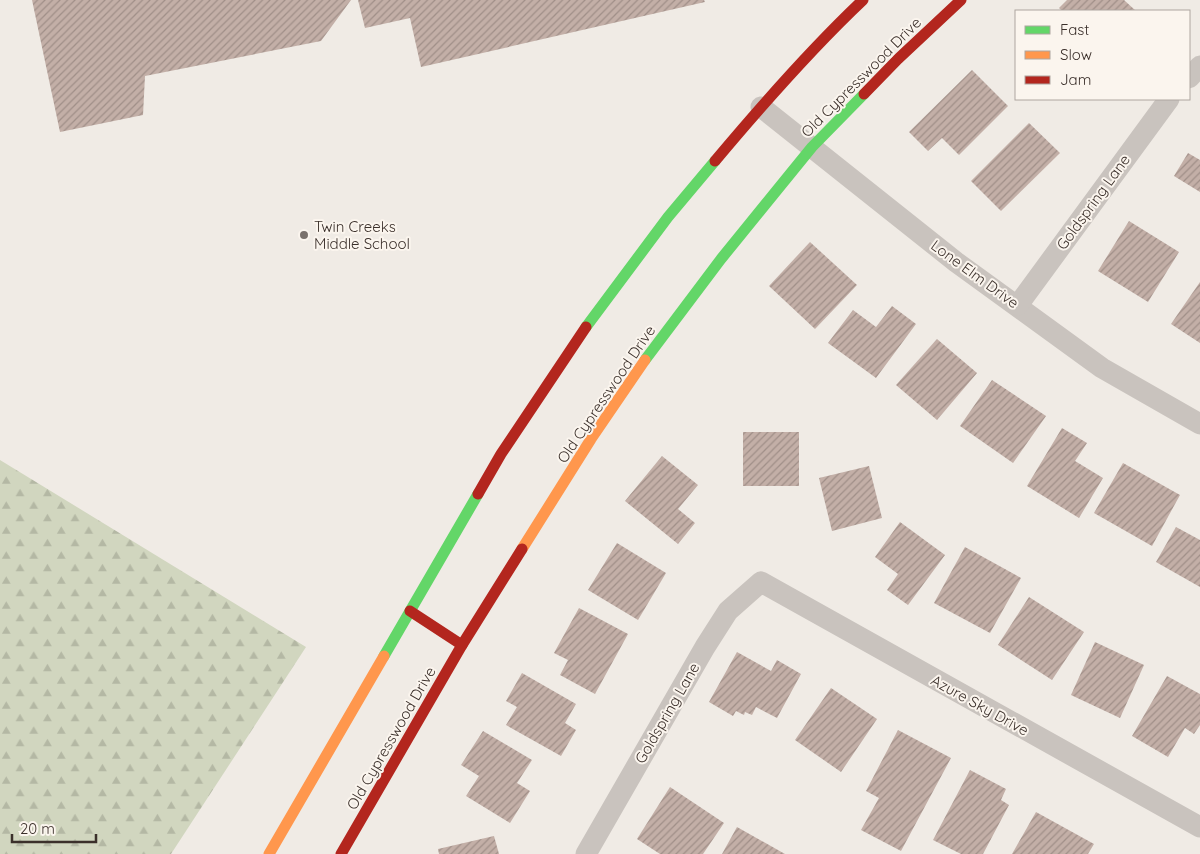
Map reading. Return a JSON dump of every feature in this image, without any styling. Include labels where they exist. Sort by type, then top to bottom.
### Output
[{"type":"street","points":[[269,854],[502,454],[577,340],[668,218],[761,107],[833,28],[863,0]]},
{"type":"street","name":"Old Cypresswood Drive","points":[[341,854],[462,645],[591,439],[655,346],[721,259],[812,147],[945,9],[961,0]]},
{"type":"street","points":[[1190,77],[1200,66]]},
{"type":"street","name":"Goldspring Lane","points":[[1018,305],[1168,100]]},
{"type":"street","name":"Lone Elm Drive","points":[[761,107],[956,262],[1018,305],[1102,368],[1200,424]]},
{"type":"street","name":"Goldspring Lane","points":[[586,854],[705,647],[728,611],[761,582]]},
{"type":"street","name":"Azure Sky Drive","points":[[761,582],[1200,827]]},
{"type":"street","points":[[410,611],[462,645]]},
{"type":"green space","points":[[0,460],[306,647],[171,854],[0,854]]},
{"type":"building","points":[[32,0],[351,0],[321,41],[145,76],[143,115],[60,132]]},
{"type":"building","points":[[358,0],[704,0],[705,2],[421,67],[410,18],[365,28]]},
{"type":"building","points":[[1067,0],[1124,0],[1135,10],[1061,10],[1059,8]]},
{"type":"building","points":[[972,70],[1008,106],[959,155],[942,138],[928,151],[909,132]]},
{"type":"building","points":[[1029,123],[1060,153],[1001,211],[971,181]]},
{"type":"building","points":[[1188,153],[1200,160],[1200,192],[1174,176]]},
{"type":"building","points":[[1129,221],[1179,252],[1148,302],[1098,271]]},
{"type":"building","points":[[810,242],[857,285],[815,329],[769,286]]},
{"type":"building","points":[[1200,282],[1200,343],[1171,324]]},
{"type":"building","points":[[892,306],[916,324],[876,378],[828,343],[853,310],[876,327]]},
{"type":"building","points":[[937,339],[977,373],[937,420],[896,385]]},
{"type":"building","points":[[992,380],[1046,416],[1013,463],[960,426]]},
{"type":"building","points":[[1062,428],[1087,443],[1075,461],[1103,478],[1079,518],[1027,486]]},
{"type":"building","points":[[743,432],[799,432],[799,486],[743,486]]},
{"type":"building","points":[[662,456],[698,485],[678,509],[695,523],[678,544],[625,501]]},
{"type":"building","points":[[1123,463],[1180,495],[1152,546],[1094,513]]},
{"type":"building","points":[[869,466],[882,518],[832,531],[819,478]]},
{"type":"building","points":[[900,522],[945,555],[908,605],[887,590],[898,574],[875,557]]},
{"type":"building","points":[[1176,527],[1200,540],[1200,587],[1156,562]]},
{"type":"building","points":[[617,543],[666,573],[638,620],[588,590]]},
{"type":"building","points":[[965,547],[1021,578],[990,633],[934,603]]},
{"type":"building","points":[[1029,597],[1084,632],[1052,680],[998,645]]},
{"type":"building","points":[[579,608],[628,634],[595,694],[560,675],[568,660],[554,653]]},
{"type":"building","points":[[1095,642],[1144,665],[1120,718],[1071,695]]},
{"type":"building","points":[[737,652],[771,671],[777,660],[801,674],[777,718],[756,707],[752,715],[745,712],[744,715],[736,711],[733,716],[709,702]]},
{"type":"building","points":[[522,673],[576,704],[565,723],[576,730],[561,756],[506,725],[517,707],[506,701]]},
{"type":"building","points":[[1167,676],[1200,694],[1200,725],[1194,734],[1185,728],[1168,757],[1132,736]]},
{"type":"building","points":[[831,688],[877,719],[841,772],[795,740]]},
{"type":"building","points":[[898,730],[951,758],[901,851],[861,830],[879,798],[866,791]]},
{"type":"building","points":[[483,731],[532,760],[517,783],[530,791],[510,823],[466,796],[479,776],[461,765]]},
{"type":"building","points":[[970,770],[1006,789],[1001,800],[1009,805],[983,854],[961,854],[933,840]]},
{"type":"building","points":[[670,787],[724,823],[703,854],[660,854],[637,839]]},
{"type":"building","points":[[1036,812],[1094,844],[1088,854],[1012,854]]},
{"type":"building","points":[[737,827],[785,854],[722,854]]},
{"type":"building","points":[[494,836],[499,854],[439,854],[438,849]]},
{"type":"traffic: fast","points":[[645,360],[721,259],[812,147],[864,94]]},
{"type":"traffic: fast","points":[[586,327],[668,217],[715,161]]},
{"type":"traffic: fast","points":[[384,656],[478,494]]},
{"type":"traffic: slow","points":[[522,549],[591,439],[645,360]]},
{"type":"traffic: slow","points":[[269,854],[384,656]]},
{"type":"traffic: jam","points":[[715,161],[787,78],[863,0]]},
{"type":"traffic: jam","points":[[864,94],[961,0]]},
{"type":"traffic: jam","points":[[478,494],[501,454],[586,327]]},
{"type":"traffic: jam","points":[[341,854],[462,645],[522,549]]},
{"type":"traffic: jam","points":[[410,611],[462,645]]},
{"type":"place","name":"Twin Creeks Middle School","points":[[304,235]]}]
